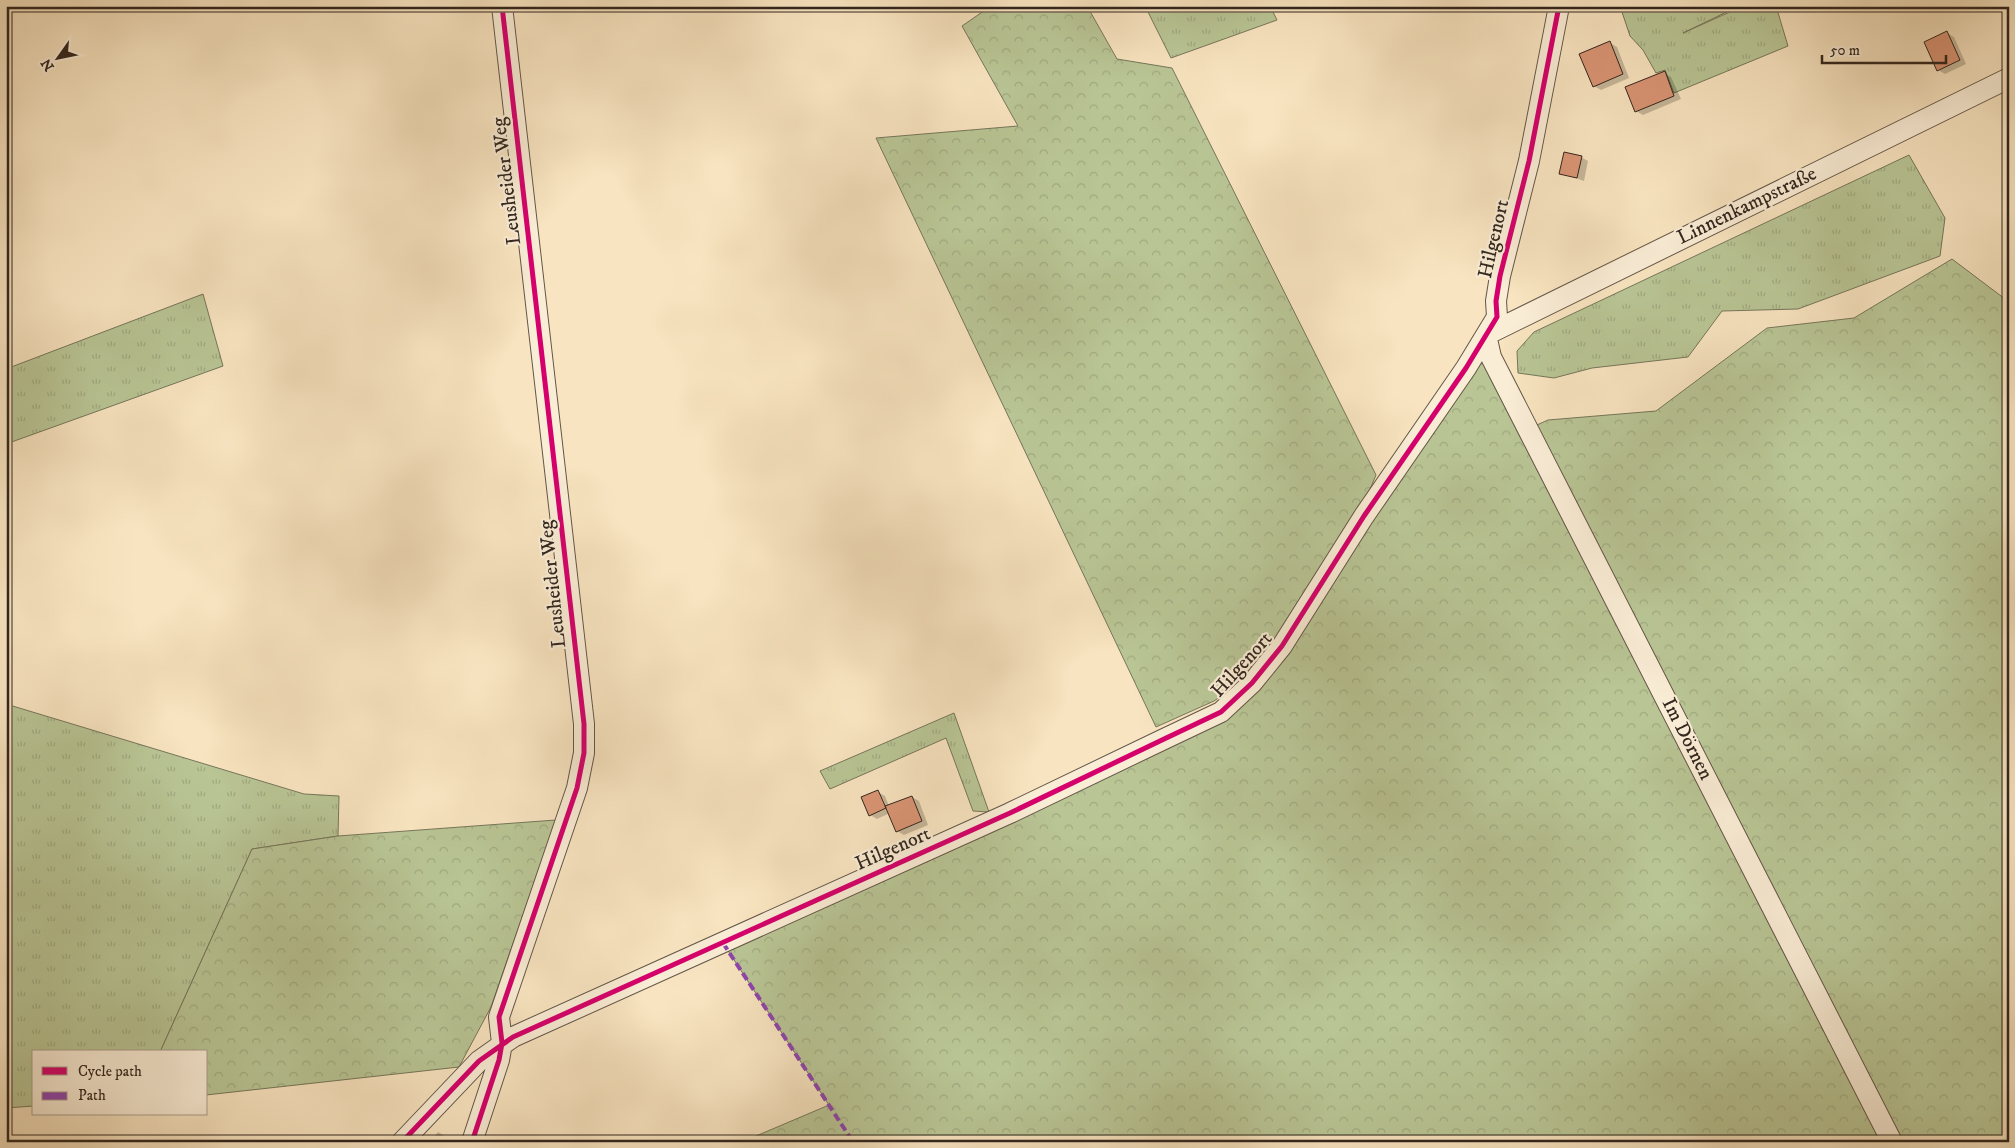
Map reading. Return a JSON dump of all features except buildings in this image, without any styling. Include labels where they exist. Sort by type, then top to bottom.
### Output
[{"type":"street","name":"Leusheider Weg","points":[[472,1142],[499,1060],[502,1043],[498,1018],[577,788],[584,753],[584,724],[502,6]]},
{"type":"street","name":"Hilgenort","points":[[402,1142],[479,1061],[502,1043],[1001,817],[1221,712],[1252,682],[1282,646],[1364,516],[1461,376],[1497,318],[1496,301],[1500,276],[1529,161],[1558,6]]},
{"type":"street","name":"Linnenkampstraße","points":[[1486,335],[2009,78]]},
{"type":"street","name":"Im Dörnen","points":[[1486,335],[1491,357],[1892,1142]]},
{"type":"green space","points":[[991,6],[1087,6],[1117,59],[1172,68],[1376,475],[1361,511],[1249,677],[1214,701],[1156,727],[876,138],[1018,126],[962,26]]},
{"type":"green space","points":[[1145,6],[1270,6],[1277,20],[1171,58]]},
{"type":"green space","points":[[1620,6],[1739,6],[1683,33],[1743,6],[1776,6],[1788,46],[1674,93],[1665,70],[1656,73],[1643,50],[1630,36]]},
{"type":"green space","points":[[1909,155],[1945,218],[1940,256],[1798,309],[1722,311],[1688,357],[1592,368],[1554,378],[1518,373],[1517,351],[1534,332]]},
{"type":"green space","points":[[1952,259],[2009,302],[2009,1142],[742,1142],[829,1105],[723,943],[1221,712],[1252,683],[1486,335],[1528,429],[1548,420],[1656,411],[1767,328],[1854,318]]},
{"type":"green space","points":[[203,294],[223,366],[6,444],[6,369]]},
{"type":"green space","points":[[6,704],[304,794],[339,796],[338,836],[252,849],[161,1050],[32,1050],[32,1106],[6,1108]]},
{"type":"green space","points":[[954,713],[989,812],[973,811],[946,738],[830,789],[820,771]]},
{"type":"green space","points":[[556,820],[491,1007],[459,1067],[208,1095],[208,1050],[161,1050],[252,849],[338,836]]},
{"type":"marked path","points":[[723,943],[853,1142]]},
{"type":"cycle path","points":[[472,1142],[499,1060],[502,1043],[499,1017],[577,788],[584,753],[584,724],[502,6]]},
{"type":"cycle path","points":[[402,1142],[479,1061],[513,1037],[1010,813],[1221,712],[1252,683],[1282,646],[1364,516],[1466,368],[1497,317],[1496,301],[1500,276],[1529,161],[1559,6]]}]
